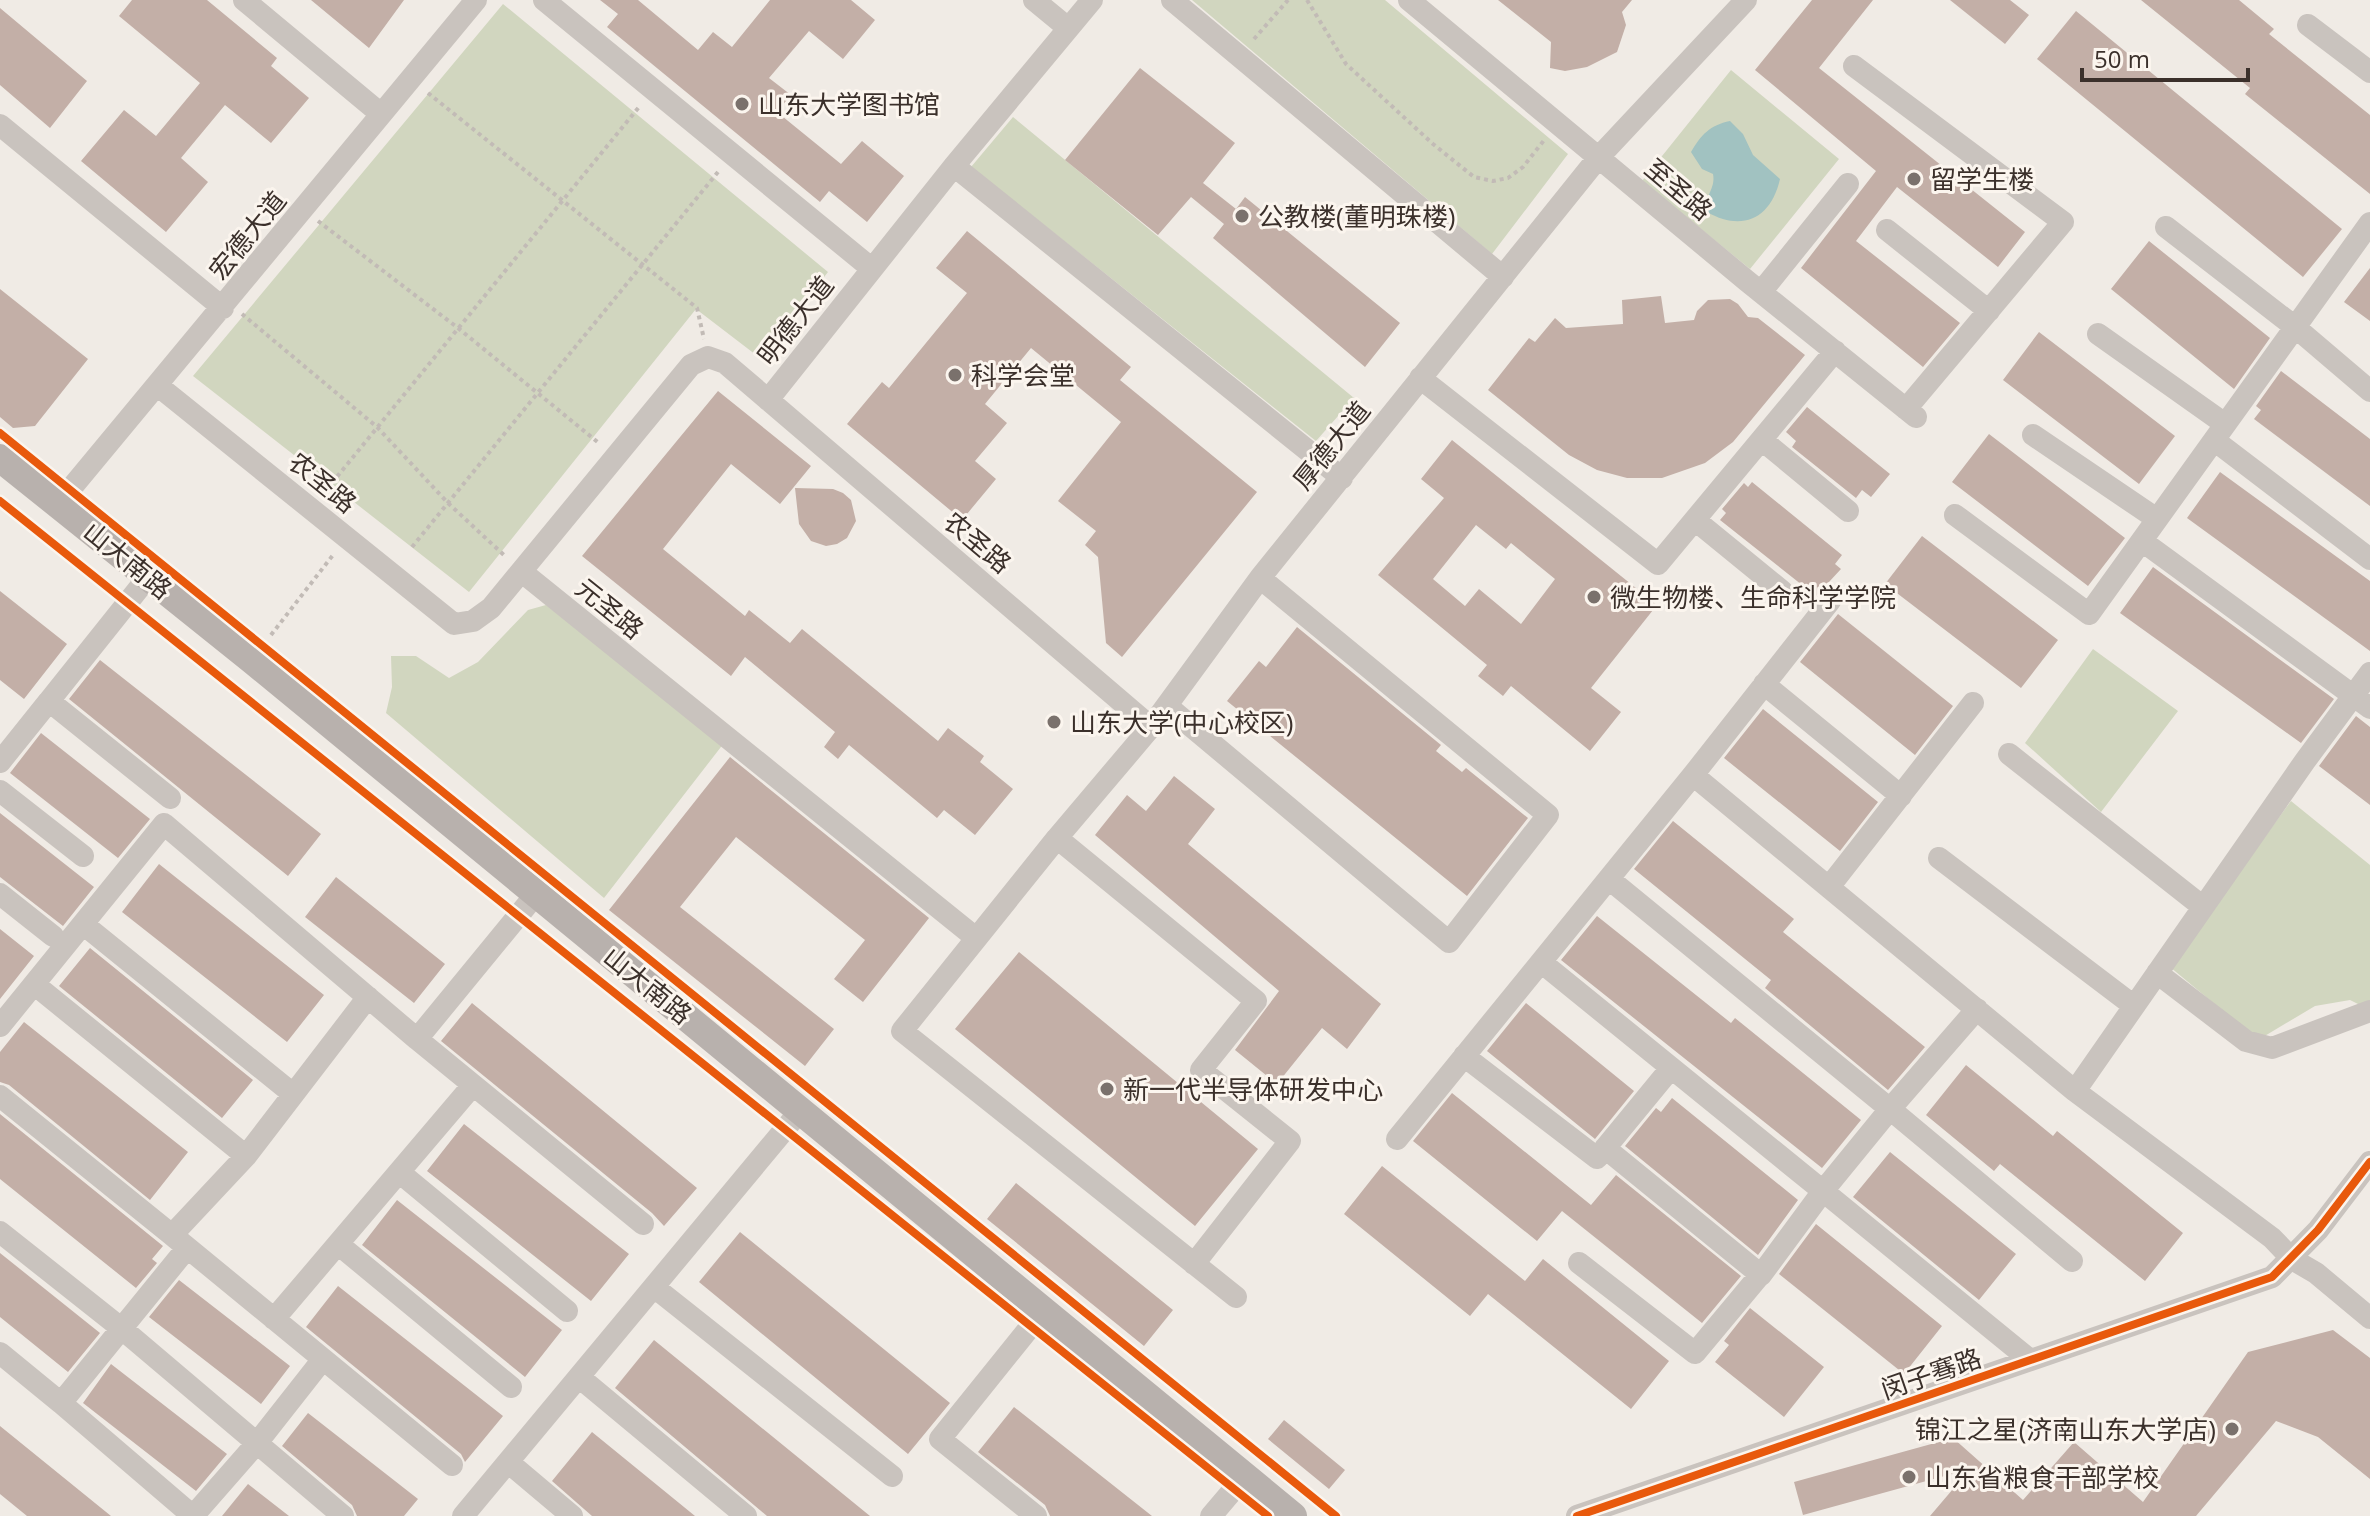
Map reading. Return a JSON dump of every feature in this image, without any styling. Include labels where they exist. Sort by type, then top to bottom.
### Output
[{"type":"main road","name":"山大南路","points":[[2,462],[148,577],[1293,1516]]},
{"type":"street","points":[[244,0],[381,114]]},
{"type":"street","name":"宏德大道","points":[[58,504],[476,0]]},
{"type":"street","points":[[544,0],[871,268]]},
{"type":"street","points":[[1034,0],[1068,28]]},
{"type":"street","name":"明德大道","points":[[708,357],[725,363],[768,400],[871,268],[1092,0]]},
{"type":"street","points":[[1172,0],[1503,277]]},
{"type":"street","name":"至圣路","points":[[1409,0],[1911,413],[1989,311]]},
{"type":"street","name":"厚德大道","points":[[1194,1264],[902,1031],[1151,727],[1260,578],[1598,158],[1746,0]]},
{"type":"street","points":[[2308,25],[2370,72]]},
{"type":"street","points":[[1854,66],[2063,222],[1989,311],[1887,230]]},
{"type":"street","points":[[0,125],[223,308]]},
{"type":"street","points":[[954,166],[1342,478]]},
{"type":"street","points":[[1761,292],[1848,184]]},
{"type":"street","points":[[1955,515],[2089,614],[2370,223]]},
{"type":"street","points":[[2166,227],[2295,327],[2370,391]]},
{"type":"street","points":[[2098,334],[2370,559]]},
{"type":"street","points":[[1420,378],[1658,564],[1835,351]]},
{"type":"street","points":[[522,572],[691,365],[708,357]]},
{"type":"street","name":"农圣路","points":[[157,385],[454,624],[473,621],[491,608],[522,572]]},
{"type":"street","name":"农圣路","points":[[768,400],[1151,727]]},
{"type":"street","points":[[2033,435],[2157,519]]},
{"type":"street","points":[[1762,440],[1848,511]]},
{"type":"street","points":[[1695,520],[1782,591]]},
{"type":"street","points":[[2142,541],[2362,702]]},
{"type":"street","name":"元圣路","points":[[522,572],[976,938]]},
{"type":"street","points":[[0,762],[148,577]]},
{"type":"street","points":[[1167,706],[1449,942],[1548,815],[1260,578]]},
{"type":"street","points":[[1397,1139],[1830,601]]},
{"type":"street","points":[[2075,1091],[2203,907],[2362,702],[2370,673]]},
{"type":"street","points":[[1764,684],[1901,796]]},
{"type":"street","points":[[49,701],[170,798]]},
{"type":"street","points":[[1829,887],[1973,703]]},
{"type":"street","points":[[2009,754],[2203,907]]},
{"type":"street","points":[[1693,775],[2075,1091],[2272,1238],[2292,1259],[2309,1286],[2370,1336]]},
{"type":"street","points":[[0,791],[83,856]]},
{"type":"street","points":[[1,1010],[34,984],[164,824],[417,1039],[643,1224]]},
{"type":"street","points":[[1057,838],[1256,1001],[1201,1070],[1290,1141],[1194,1264],[1236,1297]]},
{"type":"street","points":[[1939,858],[2134,1006]]},
{"type":"street","points":[[1609,879],[2072,1261]]},
{"type":"street","points":[[0,894],[53,936]]},
{"type":"street","points":[[417,1039],[536,894]]},
{"type":"street","points":[[83,924],[293,1094]]},
{"type":"street","points":[[1541,962],[2030,1360]]},
{"type":"street","points":[[2157,973],[2246,1041],[2272,1048],[2370,1011]]},
{"type":"street","points":[[34,984],[246,1156]]},
{"type":"street","points":[[61,1403],[121,1328],[180,1242],[368,997]]},
{"type":"street","points":[[1605,1148],[1761,1275],[1823,1191],[1977,1009]]},
{"type":"street","points":[[1464,1056],[1597,1158],[1671,1068]]},
{"type":"street","points":[[274,1319],[473,1085]]},
{"type":"street","points":[[0,1096],[452,1465]]},
{"type":"street","points":[[463,1516],[800,1111]]},
{"type":"street","name":"闵子骞路","points":[[1577,1516],[2272,1277],[2318,1230],[2367,1171]]},
{"type":"street","points":[[399,1172],[567,1311]]},
{"type":"street","points":[[0,1232],[121,1328],[343,1516]]},
{"type":"street","points":[[338,1244],[511,1387]]},
{"type":"street","points":[[2292,1259],[2316,1273],[2370,1318]]},
{"type":"street","points":[[1579,1263],[1695,1353],[1765,1269]]},
{"type":"street","points":[[654,1287],[892,1476]]},
{"type":"street","points":[[1036,1516],[940,1439],[1043,1311]]},
{"type":"street","points":[[0,1353],[194,1516],[323,1359]]},
{"type":"street","points":[[579,1377],[746,1516]]},
{"type":"street","points":[[508,1462],[572,1516]]},
{"type":"street","points":[[1211,1516],[1245,1476]]},
{"type":"path","points":[[1238,55],[1288,0]]},
{"type":"path","points":[[1307,0],[1346,64],[1474,177],[1493,181],[1508,178],[1523,167],[1547,136]]},
{"type":"path","points":[[411,79],[697,308],[708,357]]},
{"type":"path","points":[[327,489],[654,90]]},
{"type":"path","points":[[412,547],[732,154]]},
{"type":"path","points":[[303,210],[458,328],[616,457]]},
{"type":"path","points":[[223,308],[244,315],[377,427],[448,503],[522,572]]},
{"type":"path","points":[[271,635],[347,538]]},
{"type":"green space","points":[[1192,0],[1385,0],[1568,154],[1492,254]]},
{"type":"green space","points":[[503,4],[828,272],[760,358],[696,309],[469,592],[193,376]]},
{"type":"green space","points":[[1731,70],[1839,159],[1750,269],[1642,181]]},
{"type":"green space","points":[[1013,117],[1354,398],[1316,441],[971,167]]},
{"type":"green space","points":[[546,605],[724,743],[604,898],[386,713],[392,687],[391,656],[416,656],[449,678],[478,662],[528,610]]},
{"type":"green space","points":[[2093,649],[2178,711],[2101,812],[2025,743]]},
{"type":"green space","points":[[2291,801],[2370,865],[2370,1010],[2350,1000],[2315,1006],[2258,1040],[2170,967]]},
{"type":"water","points":[[1730,121],[1743,134],[1753,155],[1780,179],[1770,204],[1753,218],[1743,221],[1720,218],[1707,212],[1713,174],[1702,169],[1691,152],[1707,132]]},
{"type":"building","points":[[132,0],[207,0],[277,58],[271,66],[309,98],[271,143],[225,105],[181,158],[208,182],[166,232],[81,161],[124,110],[156,136],[200,83],[119,16]]},
{"type":"building","points":[[311,0],[404,0],[369,48]]},
{"type":"building","name":"山东大学图书馆","points":[[600,0],[638,0],[698,50],[713,32],[732,47],[770,0],[851,0],[875,20],[843,59],[809,31],[769,78],[791,95],[777,112],[841,164],[862,141],[904,176],[867,222],[829,191],[820,202],[607,27],[618,14]]},
{"type":"building","points":[[1498,0],[1632,0],[1622,12],[1626,25],[1617,52],[1587,67],[1565,71],[1550,68],[1551,42]]},
{"type":"building","name":"留学生楼","points":[[1812,0],[1873,0],[1819,68],[2025,232],[1998,267],[1897,187],[1856,241],[1960,323],[1923,367],[1801,268],[1876,171],[1755,70]]},
{"type":"building","points":[[1950,0],[2010,0],[2029,15],[2005,44]]},
{"type":"building","points":[[2141,0],[2239,0],[2274,29],[2269,34],[2370,115],[2370,194],[2245,94],[2250,88]]},
{"type":"building","points":[[0,8],[87,81],[50,128],[0,85]]},
{"type":"building","points":[[2076,11],[2342,229],[2303,277],[2037,59]]},
{"type":"building","name":"公教楼(董明珠楼)","points":[[1140,68],[1235,143],[1203,183],[1236,209],[1245,197],[1400,323],[1365,367],[1213,238],[1224,224],[1191,197],[1158,235],[1065,160]]},
{"type":"building","points":[[967,231],[1131,367],[1120,380],[1257,492],[1122,657],[1106,643],[1098,557],[1085,545],[1096,531],[1058,501],[1121,422],[1031,348],[985,404],[1007,423],[975,461],[996,479],[962,520],[847,424],[882,382],[889,388],[967,293],[936,268]]},
{"type":"building","points":[[2149,241],[2270,338],[2234,389],[2111,289]]},
{"type":"building","points":[[2370,268],[2370,321],[2344,302]]},
{"type":"building","points":[[0,289],[88,359],[35,426],[13,428],[0,417]]},
{"type":"building","points":[[1661,296],[1665,323],[1694,320],[1697,311],[1708,300],[1730,299],[1748,317],[1758,318],[1805,355],[1733,442],[1705,463],[1662,478],[1627,478],[1597,470],[1569,455],[1488,390],[1529,338],[1535,342],[1555,318],[1566,328],[1623,324],[1622,300]]},
{"type":"building","points":[[2039,332],[2175,436],[2139,484],[2003,380]]},
{"type":"building","points":[[2281,371],[2370,439],[2370,506],[2254,419],[2261,410],[2256,406]]},
{"type":"building","points":[[718,391],[811,466],[780,504],[731,464],[663,549],[745,616],[749,610],[790,643],[802,629],[938,741],[948,728],[984,756],[980,762],[1013,789],[975,835],[944,810],[937,818],[849,745],[838,759],[824,747],[835,732],[745,657],[731,676],[582,556]]},
{"type":"building","points":[[1807,407],[1890,474],[1871,497],[1862,490],[1856,498],[1792,447],[1796,441],[1786,432]]},
{"type":"building","points":[[1989,434],[2125,538],[2088,586],[1952,482]]},
{"type":"building","name":"微生物楼、生命科学学院","points":[[1452,440],[1657,605],[1591,688],[1621,712],[1590,751],[1511,686],[1503,696],[1478,676],[1487,665],[1378,575],[1444,498],[1421,479]],"holes":[[[1476,525],[1506,549],[1511,543],[1555,579],[1521,624],[1479,589],[1465,606],[1433,579]]]},
{"type":"building","points":[[2220,472],[2370,581],[2370,651],[2187,518]]},
{"type":"building","points":[[1752,482],[1842,555],[1835,564],[1841,569],[1816,596],[1720,520],[1726,513],[1722,509],[1744,483],[1748,487]]},
{"type":"building","points":[[795,488],[833,489],[851,500],[856,521],[847,538],[826,546],[811,541],[799,524]]},
{"type":"building","points":[[1922,536],[2058,640],[2021,688],[1885,584]]},
{"type":"building","points":[[2153,567],[2334,699],[2301,743],[2120,613]]},
{"type":"building","points":[[0,591],[67,644],[24,699],[0,680]]},
{"type":"building","points":[[1838,614],[1953,706],[1915,755],[1800,662]]},
{"type":"building","points":[[1297,627],[1441,745],[1436,751],[1462,772],[1466,768],[1528,818],[1467,896],[1227,701],[1259,661],[1266,667]]},
{"type":"building","points":[[100,660],[321,834],[288,876],[69,699]]},
{"type":"building","points":[[1763,709],[1878,802],[1840,851],[1724,758]]},
{"type":"building","points":[[2356,716],[2370,727],[2370,805],[2319,766]]},
{"type":"building","points":[[41,733],[150,819],[118,858],[10,773]]},
{"type":"building","points":[[730,757],[929,918],[863,1002],[834,979],[865,940],[736,837],[680,907],[834,1029],[805,1066],[609,910]]},
{"type":"building","points":[[1174,776],[1215,809],[1188,844],[1381,1004],[1347,1049],[1322,1028],[1277,1084],[1235,1050],[1279,991],[1095,835],[1127,795],[1146,811]]},
{"type":"building","points":[[0,813],[94,887],[63,926],[0,877]]},
{"type":"building","points":[[1673,821],[1794,919],[1783,932],[1925,1047],[1888,1090],[1765,988],[1771,980],[1634,869]]},
{"type":"building","points":[[159,864],[324,995],[287,1042],[122,912]]},
{"type":"building","points":[[336,877],[445,964],[414,1003],[305,917]]},
{"type":"building","points":[[1597,916],[1731,1023],[1735,1018],[1861,1120],[1822,1168],[1561,960]]},
{"type":"building","points":[[0,929],[34,956],[0,999]]},
{"type":"building","points":[[90,948],[253,1080],[222,1118],[59,986]]},
{"type":"building","name":"新一代半导体研发中心","points":[[1019,952],[1258,1149],[1195,1226],[955,1029]]},
{"type":"building","points":[[472,1003],[697,1188],[664,1226],[441,1041]]},
{"type":"building","points":[[1526,1003],[1634,1091],[1595,1139],[1487,1051]]},
{"type":"building","points":[[24,1022],[188,1152],[150,1200],[9,1085],[0,1082],[0,1052]]},
{"type":"building","points":[[1966,1065],[2053,1136],[2057,1131],[2183,1233],[2145,1281],[2000,1164],[1994,1171],[1926,1115]]},
{"type":"building","points":[[1452,1093],[1591,1205],[1616,1175],[1741,1276],[1702,1323],[1562,1211],[1537,1241],[1413,1141]]},
{"type":"building","points":[[1672,1098],[1798,1200],[1758,1255],[1625,1146],[1656,1108],[1661,1112]]},
{"type":"building","points":[[0,1114],[163,1246],[152,1259],[157,1263],[136,1288],[0,1179]]},
{"type":"building","points":[[464,1124],[629,1254],[591,1301],[427,1171]]},
{"type":"building","points":[[1890,1152],[2016,1254],[1979,1300],[1853,1197]]},
{"type":"building","points":[[1382,1166],[1525,1281],[1543,1259],[1669,1361],[1631,1409],[1488,1294],[1470,1316],[1344,1214]]},
{"type":"building","points":[[1016,1183],[1173,1310],[1144,1346],[987,1219]]},
{"type":"building","points":[[397,1200],[562,1330],[525,1377],[362,1245]]},
{"type":"building","points":[[1816,1224],[1942,1326],[1904,1374],[1779,1274]]},
{"type":"building","points":[[740,1232],[950,1403],[908,1454],[699,1282]]},
{"type":"building","points":[[0,1253],[100,1333],[68,1372],[0,1317]]},
{"type":"building","points":[[179,1280],[290,1366],[261,1404],[149,1317]]},
{"type":"building","points":[[338,1286],[503,1416],[465,1462],[461,1454],[306,1327]]},
{"type":"building","points":[[1750,1308],[1824,1367],[1784,1417],[1715,1362],[1729,1345],[1724,1341]]},
{"type":"building","points":[[2333,1330],[2370,1358],[2370,1479],[2318,1437],[2276,1421],[2196,1516],[1930,1516],[1970,1469],[1803,1515],[1794,1482],[1953,1438],[2023,1500],[2074,1442],[2143,1502],[2248,1352]]},
{"type":"building","points":[[654,1340],[870,1516],[767,1516],[615,1388]]},
{"type":"building","points":[[111,1364],[227,1454],[196,1491],[83,1403]]},
{"type":"building","points":[[1014,1407],[1152,1516],[1050,1516],[1045,1505],[978,1452]]},
{"type":"building","points":[[308,1413],[418,1499],[404,1516],[357,1516],[352,1505],[282,1446]]},
{"type":"building","points":[[1284,1420],[1345,1470],[1329,1489],[1268,1439]]},
{"type":"building","points":[[0,1426],[111,1516],[27,1516],[0,1494]]},
{"type":"building","points":[[592,1432],[695,1516],[592,1516],[552,1481]]},
{"type":"building","points":[[248,1484],[289,1516],[222,1516]]},
{"type":"cycle path","points":[[0,433],[1336,1516]]},
{"type":"cycle path","points":[[0,501],[1268,1516]]},
{"type":"cycle path","points":[[1577,1516],[2272,1277],[2318,1230],[2370,1162]]},
{"type":"place","name":"山东大学图书馆","points":[[742,104]]},
{"type":"place","name":"留学生楼","points":[[1914,179]]},
{"type":"place","name":"公教楼(董明珠楼)","points":[[1242,216]]},
{"type":"place","name":"科学会堂","points":[[955,375]]},
{"type":"place","name":"微生物楼、生命科学学院","points":[[1594,597]]},
{"type":"place","name":"山东大学(中心校区)","points":[[1054,722]]},
{"type":"place","name":"新一代半导体研发中心","points":[[1107,1089]]},
{"type":"place","name":"锦江之星(济南山东大学店)","points":[[2232,1429]]},
{"type":"place","name":"山东省粮食干部学校","points":[[1909,1477]]}]
